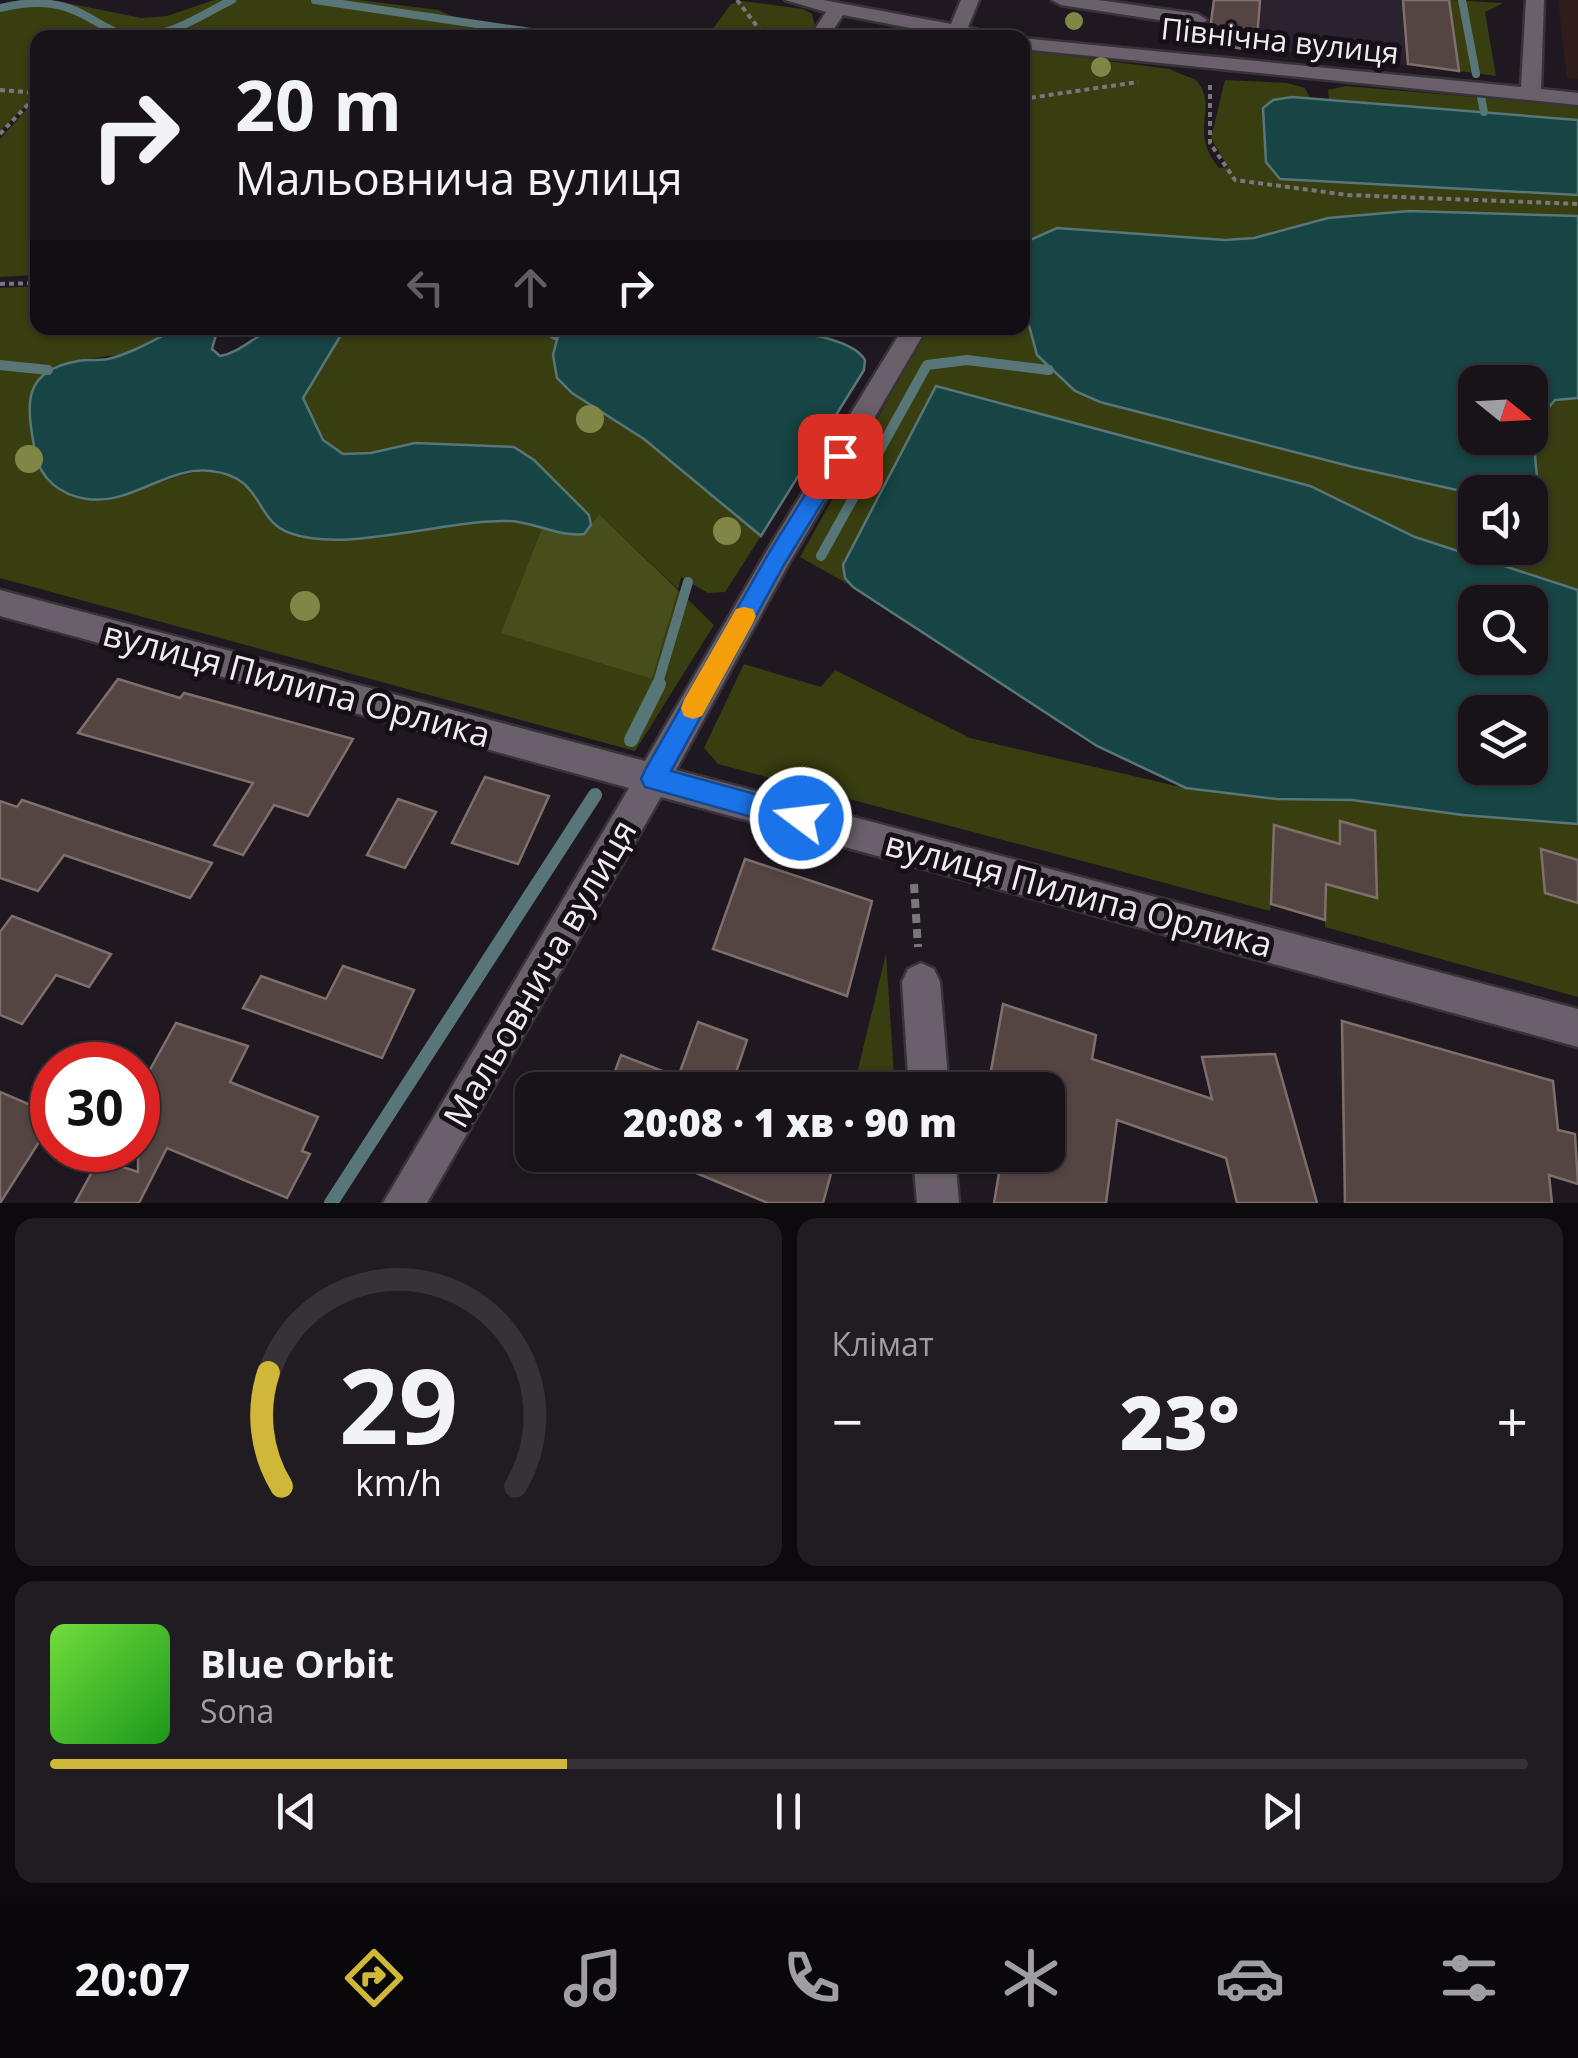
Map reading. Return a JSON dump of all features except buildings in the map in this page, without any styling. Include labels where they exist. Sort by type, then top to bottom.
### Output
[{"type":"street","points":[[794,0],[957,30],[970,0]]},
{"type":"street","points":[[1060,0],[1200,10],[1199,63]]},
{"type":"street","points":[[1531,95],[1535,0]]},
{"type":"street","points":[[823,30],[838,8]]},
{"type":"street","name":"Північна вулиця","points":[[1030,45],[1578,99]]},
{"type":"street","name":"Мальовнича вулиця","points":[[404,1203],[911,335]]},
{"type":"street","name":"вулиця Пилипа Орлика","points":[[0,602],[1578,1028]]},
{"type":"street","points":[[921,982],[928,1072]]},
{"type":"street","points":[[935,1172],[938,1203]]},
{"type":"path","points":[[737,0],[760,30]]},
{"type":"path","points":[[1199,63],[1213,105],[1206,141],[1235,180],[1348,195],[1578,204]]},
{"type":"path","points":[[1030,97],[1153,80]]},
{"type":"path","points":[[0,90],[30,92]]},
{"type":"path","points":[[0,134],[30,102]]},
{"type":"path","points":[[0,284],[30,283]]},
{"type":"path","points":[[911,848],[921,982]]},
{"type":"shaded area","points":[[1214,0],[1450,0],[1459,71],[1208,43]]},
{"type":"shaded area","points":[[1558,0],[1578,0],[1578,79],[1567,78]]},
{"type":"shaded area","points":[[1292,97],[1578,120],[1578,195],[1280,179],[1266,162],[1263,108],[1273,100]]},
{"type":"shaded area","points":[[1409,211],[1578,216],[1578,398],[1555,400],[1548,408],[1548,365],[1458,365],[1458,455],[1535,455],[1536,475],[1458,475],[1458,490],[1353,467],[1100,402],[1075,391],[1037,355],[1030,329],[1030,240],[1057,228],[1225,240],[1254,238],[1328,218]]},
{"type":"shaded area","points":[[164,335],[216,335],[212,349],[220,356],[260,335],[341,335],[303,398],[323,440],[343,454],[371,453],[415,443],[514,447],[534,460],[589,515],[591,525],[584,534],[509,521],[367,538],[313,538],[278,527],[241,481],[211,471],[179,474],[119,496],[77,497],[53,484],[41,470],[32,435],[32,393],[46,373],[59,366],[104,360]]},
{"type":"shaded area","points":[[558,335],[814,335],[846,345],[865,360],[864,370],[761,536],[644,439],[572,393],[557,378],[553,355]]},
{"type":"shaded area","points":[[936,386],[1310,486],[1415,537],[1458,551],[1458,565],[1501,565],[1578,590],[1578,824],[1463,815],[1352,800],[1277,799],[1186,788],[1097,746],[853,587],[845,578],[843,565]]},
{"type":"green space","points":[[22,0],[57,1],[141,18],[167,16],[214,0],[359,0],[438,10],[459,19],[537,30],[30,30],[30,102],[0,131],[0,5]]},
{"type":"green space","points":[[1450,0],[1503,3],[1485,12],[1496,76],[1459,71]]},
{"type":"green space","points":[[742,1],[803,9],[812,14],[815,26],[812,30],[712,30],[731,4]]},
{"type":"green space","points":[[1033,51],[1169,69],[1196,80],[1205,100],[1205,142],[1219,168],[1228,167],[1211,138],[1225,80],[1287,83],[1305,88],[1310,98],[1292,97],[1263,108],[1266,162],[1293,181],[1578,195],[1578,216],[1409,211],[1328,218],[1254,238],[1225,240],[1057,228],[1030,245]]},
{"type":"green space","points":[[1346,86],[1578,106],[1578,120],[1329,99],[1328,90]]},
{"type":"green space","points":[[30,106],[30,275],[0,277],[0,139]]},
{"type":"green space","points":[[30,286],[30,335],[163,335],[124,354],[79,360],[139,491],[201,472],[232,475],[246,483],[280,527],[309,537],[364,536],[491,521],[542,528],[502,633],[652,679],[678,589],[599,514],[591,525],[589,515],[514,447],[416,443],[371,453],[343,454],[323,440],[303,398],[342,335],[556,335],[557,378],[573,393],[644,439],[761,536],[725,592],[708,593],[681,577],[678,590],[714,625],[635,751],[0,578],[0,288]]},
{"type":"green space","points":[[1030,315],[1075,391],[1100,402],[1458,490],[1458,551],[1415,537],[1310,486],[937,386],[845,578],[853,587],[800,557],[924,335],[1030,335]]},
{"type":"green space","points":[[1578,398],[1578,590],[1501,565],[1548,565],[1548,475],[1537,475],[1535,455],[1548,455],[1548,408],[1555,400]]},
{"type":"green space","points":[[599,514],[678,590],[652,679],[501,633],[542,528],[571,535],[591,525]]},
{"type":"green space","points":[[744,664],[821,687],[835,670],[970,738],[1185,788],[1277,799],[1352,800],[1463,815],[1578,824],[1578,997],[1325,927],[1325,920],[1271,905],[1270,911],[718,764],[704,748]]},
{"type":"green space","points":[[886,954],[894,1072],[857,1072]]},
{"type":"waterway","points":[[172,30],[232,0]]},
{"type":"waterway","points":[[315,0],[517,30]]},
{"type":"waterway","points":[[1462,0],[1476,74]]},
{"type":"waterway","points":[[0,8],[29,3],[57,5],[112,30]]},
{"type":"waterway","points":[[1481,97],[1484,112]]},
{"type":"waterway","points":[[821,556],[927,365],[967,360],[1049,370]]},
{"type":"waterway","points":[[0,365],[48,370]]},
{"type":"waterway","points":[[657,686],[688,582]]},
{"type":"waterway","points":[[631,740],[659,684]]},
{"type":"waterway","points":[[331,1203],[595,795]]},
{"type":"slow traffic","points":[[693,708],[744,616]]},
{"type":"route","points":[[801,818],[654,779],[778,557],[840,456]]}]
